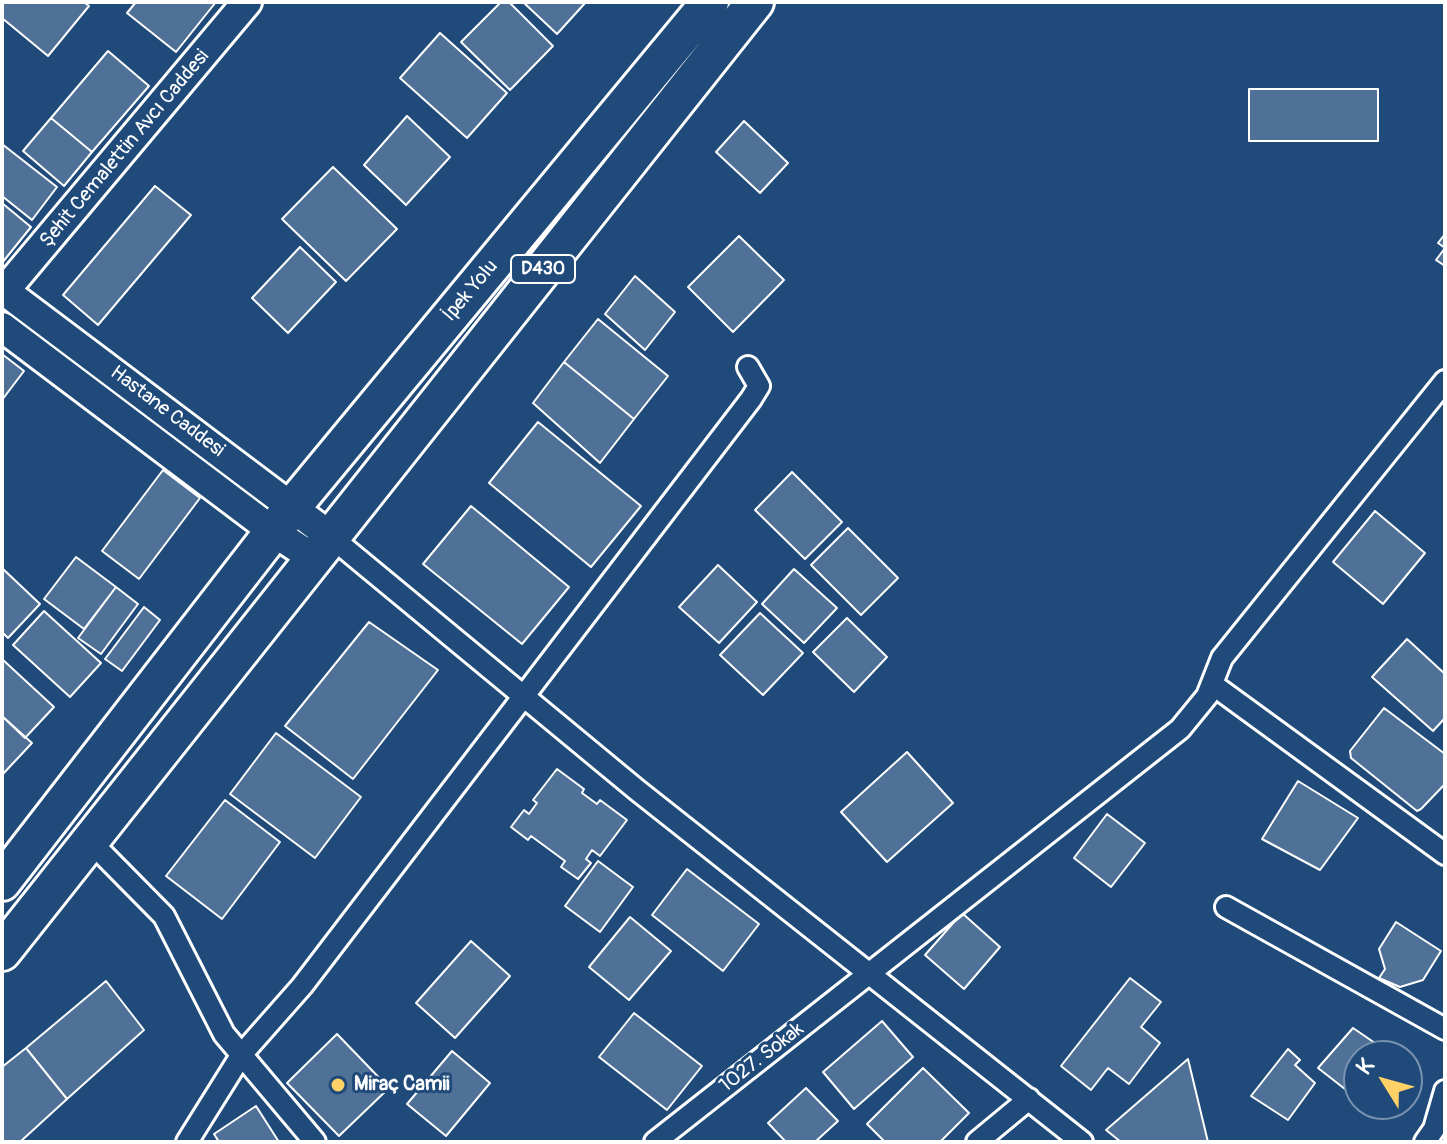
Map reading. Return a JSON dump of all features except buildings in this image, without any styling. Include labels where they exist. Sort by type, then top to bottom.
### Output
[{"type":"highway","name":"İpek Yolu","points":[[284,519],[710,2]]},
{"type":"highway","name":"D430","points":[[2,952],[755,2]]},
{"type":"highway","name":"D430","points":[[2,882],[284,519]]},
{"type":"main road","name":"Şehit Cemalettin Avcı Caddesi","points":[[3,292],[247,2]]},
{"type":"main road","name":"Hastane Caddesi","points":[[3,292],[284,519]]},
{"type":"main road","name":"Hastane Caddesi","points":[[2,327],[322,547]]},
{"type":"street","points":[[187,1142],[242,1054],[302,986],[751,399],[759,386],[748,367]]},
{"type":"street","name":"1027. Sokak","points":[[655,1142],[1180,729],[1207,696],[1222,658],[1445,381]]},
{"type":"street","points":[[322,547],[524,698],[1082,1142]]},
{"type":"street","points":[[1212,684],[1445,854]]},
{"type":"street","points":[[89,840],[164,916],[224,1034],[315,1142]]},
{"type":"street","points":[[1226,907],[1445,1029]]},
{"type":"street","points":[[1425,1142],[1434,1129],[1445,1091]]},
{"type":"street","points":[[977,1142],[1029,1099]]},
{"type":"place","name":"Miraç Camii","points":[[338,1085]]}]
